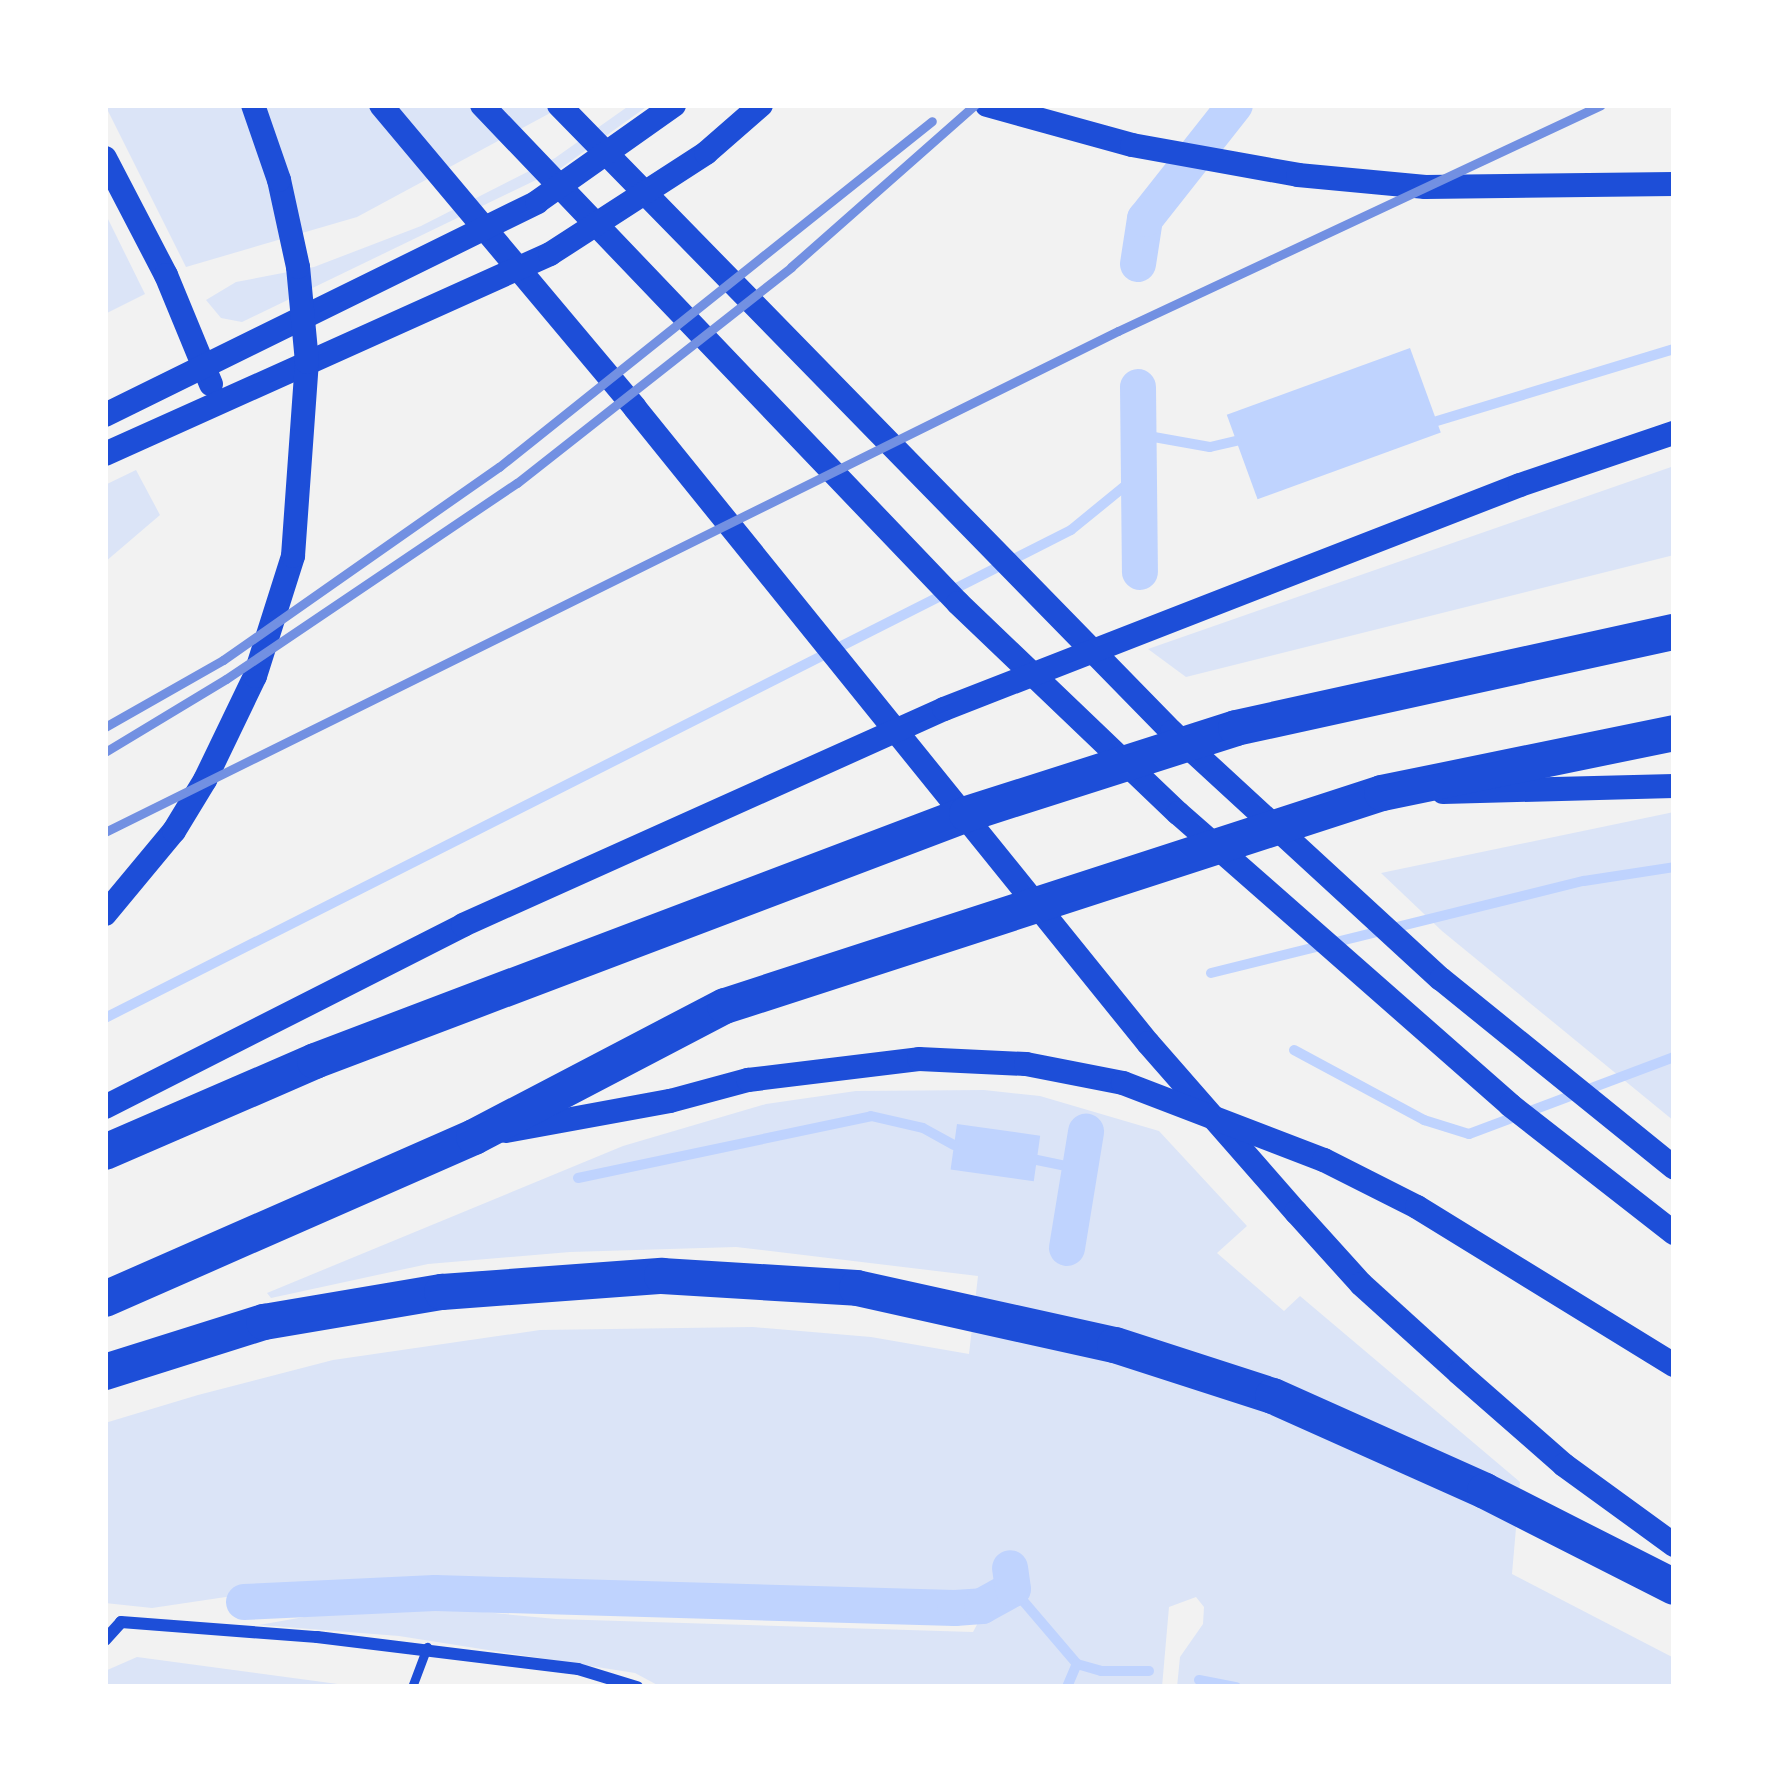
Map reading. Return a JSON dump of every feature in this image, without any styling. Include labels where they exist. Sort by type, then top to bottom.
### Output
[{"type":"highway","points":[[105,1152],[315,1061],[967,814],[1236,728],[1674,632]]},
{"type":"highway","points":[[105,1299],[474,1137],[725,1006],[1382,793],[1674,733]]},
{"type":"highway","points":[[105,1372],[206,1338],[310,1312],[442,1292],[572,1280],[761,1279],[857,1288],[1115,1345],[1273,1396],[1485,1491],[1674,1587]]},
{"type":"main road","points":[[105,914],[174,831],[205,781],[255,676],[292,556],[304,467],[307,362],[298,267],[279,180],[253,105]]},
{"type":"main road","points":[[381,105],[665,444],[1148,1043],[1296,1212],[1361,1284],[1459,1373],[1564,1465],[1674,1545]]},
{"type":"main road","points":[[482,105],[958,604],[1178,814],[1510,1106],[1667,1228]]},
{"type":"main road","points":[[559,105],[1172,732],[1441,979],[1674,1168]]},
{"type":"main road","points":[[105,416],[537,202],[674,105]]},
{"type":"main road","points":[[105,454],[401,325],[550,254],[706,153],[760,105]]},
{"type":"main road","points":[[987,105],[1132,145],[1298,176],[1425,188],[1671,184]]},
{"type":"main road","points":[[105,158],[166,275],[218,401]]},
{"type":"main road","points":[[105,1107],[463,925],[944,709],[1520,484],[1674,433]]},
{"type":"main road","points":[[1382,793],[1674,786]]},
{"type":"main road","points":[[474,1137],[834,1067],[920,1059],[1065,1072],[1143,1089],[1324,1160],[1417,1207],[1674,1365]]},
{"type":"street","points":[[105,1640],[121,1622],[427,1647],[578,1670],[638,1687]]},
{"type":"lane","points":[[412,1687],[427,1647]]},
{"type":"shaded area","points":[[105,105],[565,105],[357,217],[186,267]]},
{"type":"shaded area","points":[[630,105],[649,105],[561,168],[242,322],[221,318],[206,300],[236,282],[314,267],[421,226],[555,158]]},
{"type":"shaded area","points":[[105,213],[145,294],[105,314]]},
{"type":"shaded area","points":[[1674,466],[1674,555],[1186,677],[1148,649]]},
{"type":"shaded area","points":[[136,470],[160,515],[105,562],[105,485]]},
{"type":"shaded area","points":[[1674,812],[1674,1121],[1442,931],[1381,873]]},
{"type":"shaded area","points":[[984,1090],[1040,1096],[1159,1131],[1247,1226],[1217,1253],[1284,1311],[1300,1296],[1520,1482],[1512,1574],[1674,1658],[1674,1687],[1177,1687],[1180,1657],[1203,1624],[1204,1607],[1196,1597],[1169,1607],[1162,1687],[661,1687],[635,1673],[399,1636],[259,1625],[321,1614],[430,1607],[556,1619],[973,1632],[989,1602],[341,1580],[152,1608],[105,1603],[105,1423],[198,1395],[333,1360],[540,1330],[753,1327],[871,1337],[969,1354],[978,1276],[736,1247],[570,1252],[428,1264],[271,1298],[267,1293],[623,1146],[766,1104],[856,1091]]},
{"type":"shaded area","points":[[137,1657],[360,1687],[105,1687],[105,1671]]},
{"type":"water","points":[[1410,348],[1441,433],[1258,499],[1227,415]]},
{"type":"water","points":[[957,1124],[1040,1136],[1034,1181],[951,1170]]},
{"type":"waterway","points":[[1138,264],[1145,219],[1235,105]]},
{"type":"waterway","points":[[1437,421],[1674,349]]},
{"type":"waterway","points":[[1138,387],[1140,572]]},
{"type":"waterway","points":[[1137,434],[1210,447],[1236,441]]},
{"type":"waterway","points":[[105,1018],[1071,530],[1136,477]]},
{"type":"waterway","points":[[1211,973],[1584,881],[1674,867]]},
{"type":"waterway","points":[[1294,1050],[1424,1120],[1469,1134],[1674,1057]]},
{"type":"waterway","points":[[578,1178],[871,1116],[923,1128],[954,1145]]},
{"type":"waterway","points":[[1067,1248],[1086,1132]]},
{"type":"waterway","points":[[1037,1160],[1081,1169]]},
{"type":"waterway","points":[[244,1602],[435,1593],[955,1608],[982,1606],[1013,1589],[1010,1568]]},
{"type":"waterway","points":[[1013,1589],[1077,1664],[1101,1671],[1149,1671]]},
{"type":"waterway","points":[[1067,1687],[1077,1664]]},
{"type":"waterway","points":[[1199,1680],[1236,1687]]},
{"type":"railway","points":[[105,752],[226,679],[517,483],[791,267],[975,105]]},
{"type":"railway","points":[[105,832],[1118,331],[1601,105]]},
{"type":"railway","points":[[105,727],[223,660],[499,467],[932,121]]}]
